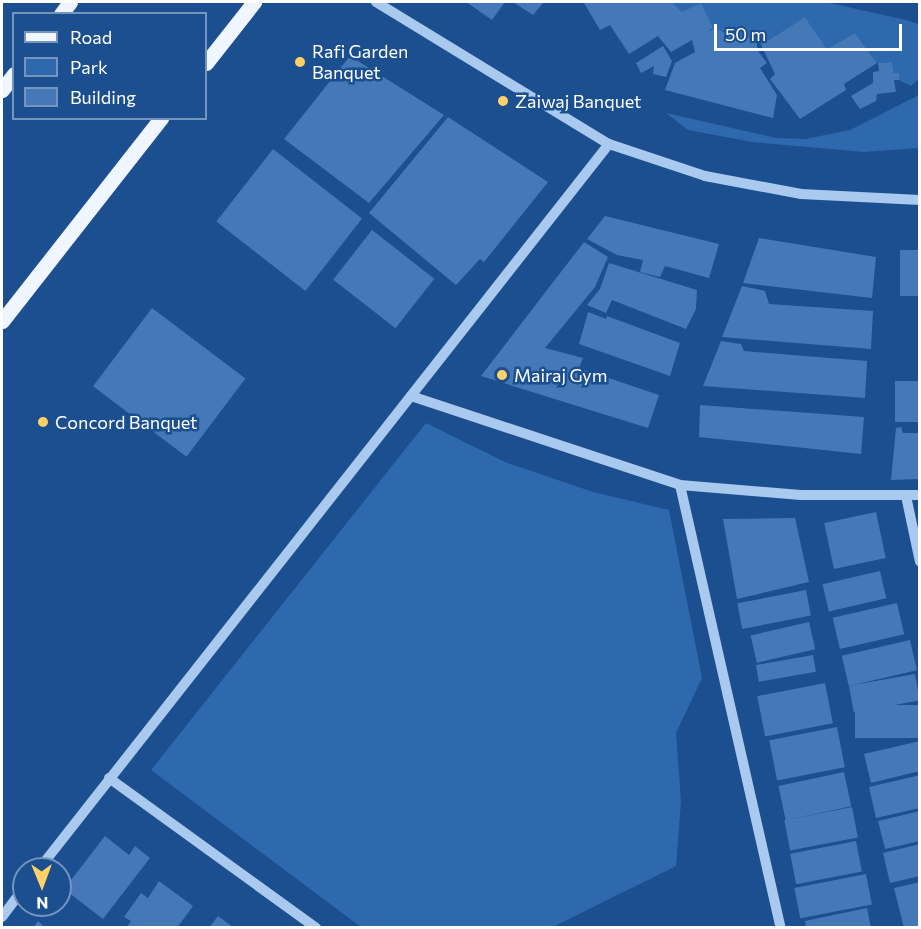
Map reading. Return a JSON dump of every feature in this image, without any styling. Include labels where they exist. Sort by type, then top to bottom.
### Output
[{"type":"main road","points":[[207,62],[254,2]]},
{"type":"main road","points":[[2,90],[12,77]]},
{"type":"main road","points":[[2,321],[159,120]]},
{"type":"street","points":[[376,2],[609,144],[705,176],[801,194],[920,200]]},
{"type":"street","points":[[48,857],[609,144]]},
{"type":"street","points":[[411,396],[680,485],[801,495],[920,495]]},
{"type":"street","points":[[680,485],[781,927]]},
{"type":"street","points":[[906,496],[920,562]]},
{"type":"street","points":[[109,778],[316,927]]},
{"type":"street","points":[[2,917],[12,904]]},
{"type":"green space","points":[[672,2],[825,2],[919,24],[919,79],[911,86],[899,80],[894,73],[892,62],[877,63],[855,33],[827,49],[805,17],[761,45],[756,39],[713,29],[701,4],[682,12]]},
{"type":"green space","points":[[919,95],[919,148],[864,152],[752,142],[688,130],[666,113],[776,138],[805,139],[850,130]]},
{"type":"green space","points":[[426,423],[505,462],[593,492],[669,510],[702,678],[676,733],[681,801],[676,866],[553,927],[361,927],[151,770]]},
{"type":"building","points":[[466,2],[505,2],[492,20]]},
{"type":"building","points":[[513,2],[544,2],[533,15]]},
{"type":"building","points":[[672,2],[682,12],[701,3],[713,28],[707,32],[713,29],[756,39],[758,51],[767,63],[760,68],[777,95],[773,118],[665,90],[675,63],[695,52],[692,40],[671,52],[658,36],[629,54],[610,25],[600,30],[584,3]]},
{"type":"building","points":[[805,17],[827,49],[855,33],[877,63],[844,84],[846,90],[800,119],[770,79],[775,74],[761,45]]},
{"type":"building","points":[[663,46],[672,61],[666,77],[653,74],[654,66],[641,73],[636,63]]},
{"type":"building","points":[[350,56],[444,115],[369,203],[284,139]]},
{"type":"building","points":[[892,62],[894,73],[899,73],[899,80],[894,80],[896,92],[877,94],[876,101],[860,109],[851,96],[873,83],[873,72],[879,71],[878,63]]},
{"type":"building","points":[[448,117],[548,182],[484,262],[480,259],[456,285],[369,213]]},
{"type":"building","points":[[273,149],[362,219],[305,291],[216,221]]},
{"type":"building","points":[[605,216],[719,244],[709,278],[665,266],[660,277],[640,272],[643,260],[617,255],[587,239]]},
{"type":"building","points":[[372,230],[434,279],[395,328],[333,280]]},
{"type":"building","points":[[759,238],[876,257],[872,298],[743,283]]},
{"type":"building","points":[[584,242],[608,257],[595,287],[545,348],[583,358],[579,368],[659,395],[648,428],[481,376]]},
{"type":"building","points":[[900,250],[920,250],[920,296],[900,296]]},
{"type":"building","points":[[609,263],[697,290],[696,309],[686,329],[612,300],[606,313],[587,305],[600,289]]},
{"type":"building","points":[[742,286],[765,291],[769,304],[873,311],[871,349],[722,337]]},
{"type":"building","points":[[152,308],[245,378],[186,457],[93,386]]},
{"type":"building","points":[[588,312],[606,319],[607,316],[680,343],[670,376],[579,344]]},
{"type":"building","points":[[721,341],[741,344],[744,351],[867,361],[865,398],[703,386]]},
{"type":"building","points":[[895,381],[920,381],[920,422],[895,422]]},
{"type":"building","points":[[700,405],[864,417],[861,454],[699,437]]},
{"type":"building","points":[[901,427],[903,433],[920,433],[920,479],[891,480],[896,428]]},
{"type":"building","points":[[876,512],[886,558],[834,569],[824,523]]},
{"type":"building","points":[[795,518],[809,582],[737,599],[723,519]]},
{"type":"building","points":[[880,571],[886,598],[829,612],[823,584]]},
{"type":"building","points":[[806,590],[811,616],[742,629],[737,603]]},
{"type":"building","points":[[897,603],[904,634],[840,649],[833,618]]},
{"type":"building","points":[[809,622],[815,649],[757,663],[751,635]]},
{"type":"building","points":[[910,640],[917,670],[849,686],[842,656]]},
{"type":"building","points":[[813,655],[816,672],[759,682],[756,665]]},
{"type":"building","points":[[915,674],[920,701],[854,712],[849,686]]},
{"type":"building","points":[[825,683],[833,723],[765,736],[757,696]]},
{"type":"building","points":[[855,705],[920,705],[920,738],[855,738]]},
{"type":"building","points":[[837,727],[845,767],[777,780],[769,740]]},
{"type":"building","points":[[920,741],[920,771],[871,783],[864,754]]},
{"type":"building","points":[[844,772],[851,806],[786,820],[778,786]]},
{"type":"building","points":[[920,775],[920,808],[876,818],[869,787]]},
{"type":"building","points":[[852,807],[858,837],[790,851],[784,820]]},
{"type":"building","points":[[920,811],[920,841],[885,849],[878,821]]},
{"type":"building","points":[[105,836],[129,855],[135,846],[150,858],[103,919],[72,895],[72,879]]},
{"type":"building","points":[[856,841],[862,871],[796,884],[790,854]]},
{"type":"building","points":[[920,844],[920,876],[890,883],[883,853]]},
{"type":"building","points":[[866,874],[872,904],[800,918],[794,888]]},
{"type":"building","points":[[159,881],[193,906],[177,928],[126,928],[131,921],[124,917],[141,893],[148,898]]},
{"type":"building","points":[[920,882],[920,927],[904,928],[894,888]]},
{"type":"building","points":[[867,908],[871,928],[806,928],[805,921]]},
{"type":"building","points":[[218,916],[234,928],[209,928]]},
{"type":"building","points":[[38,921],[46,928],[33,928]]},
{"type":"place","name":"Rafi Garden Banquet","points":[[300,62]]},
{"type":"place","name":"Zaiwaj Banquet","points":[[503,101]]},
{"type":"place","name":"Mairaj Gym","points":[[502,375]]},
{"type":"place","name":"Concord Banquet","points":[[43,422]]}]
